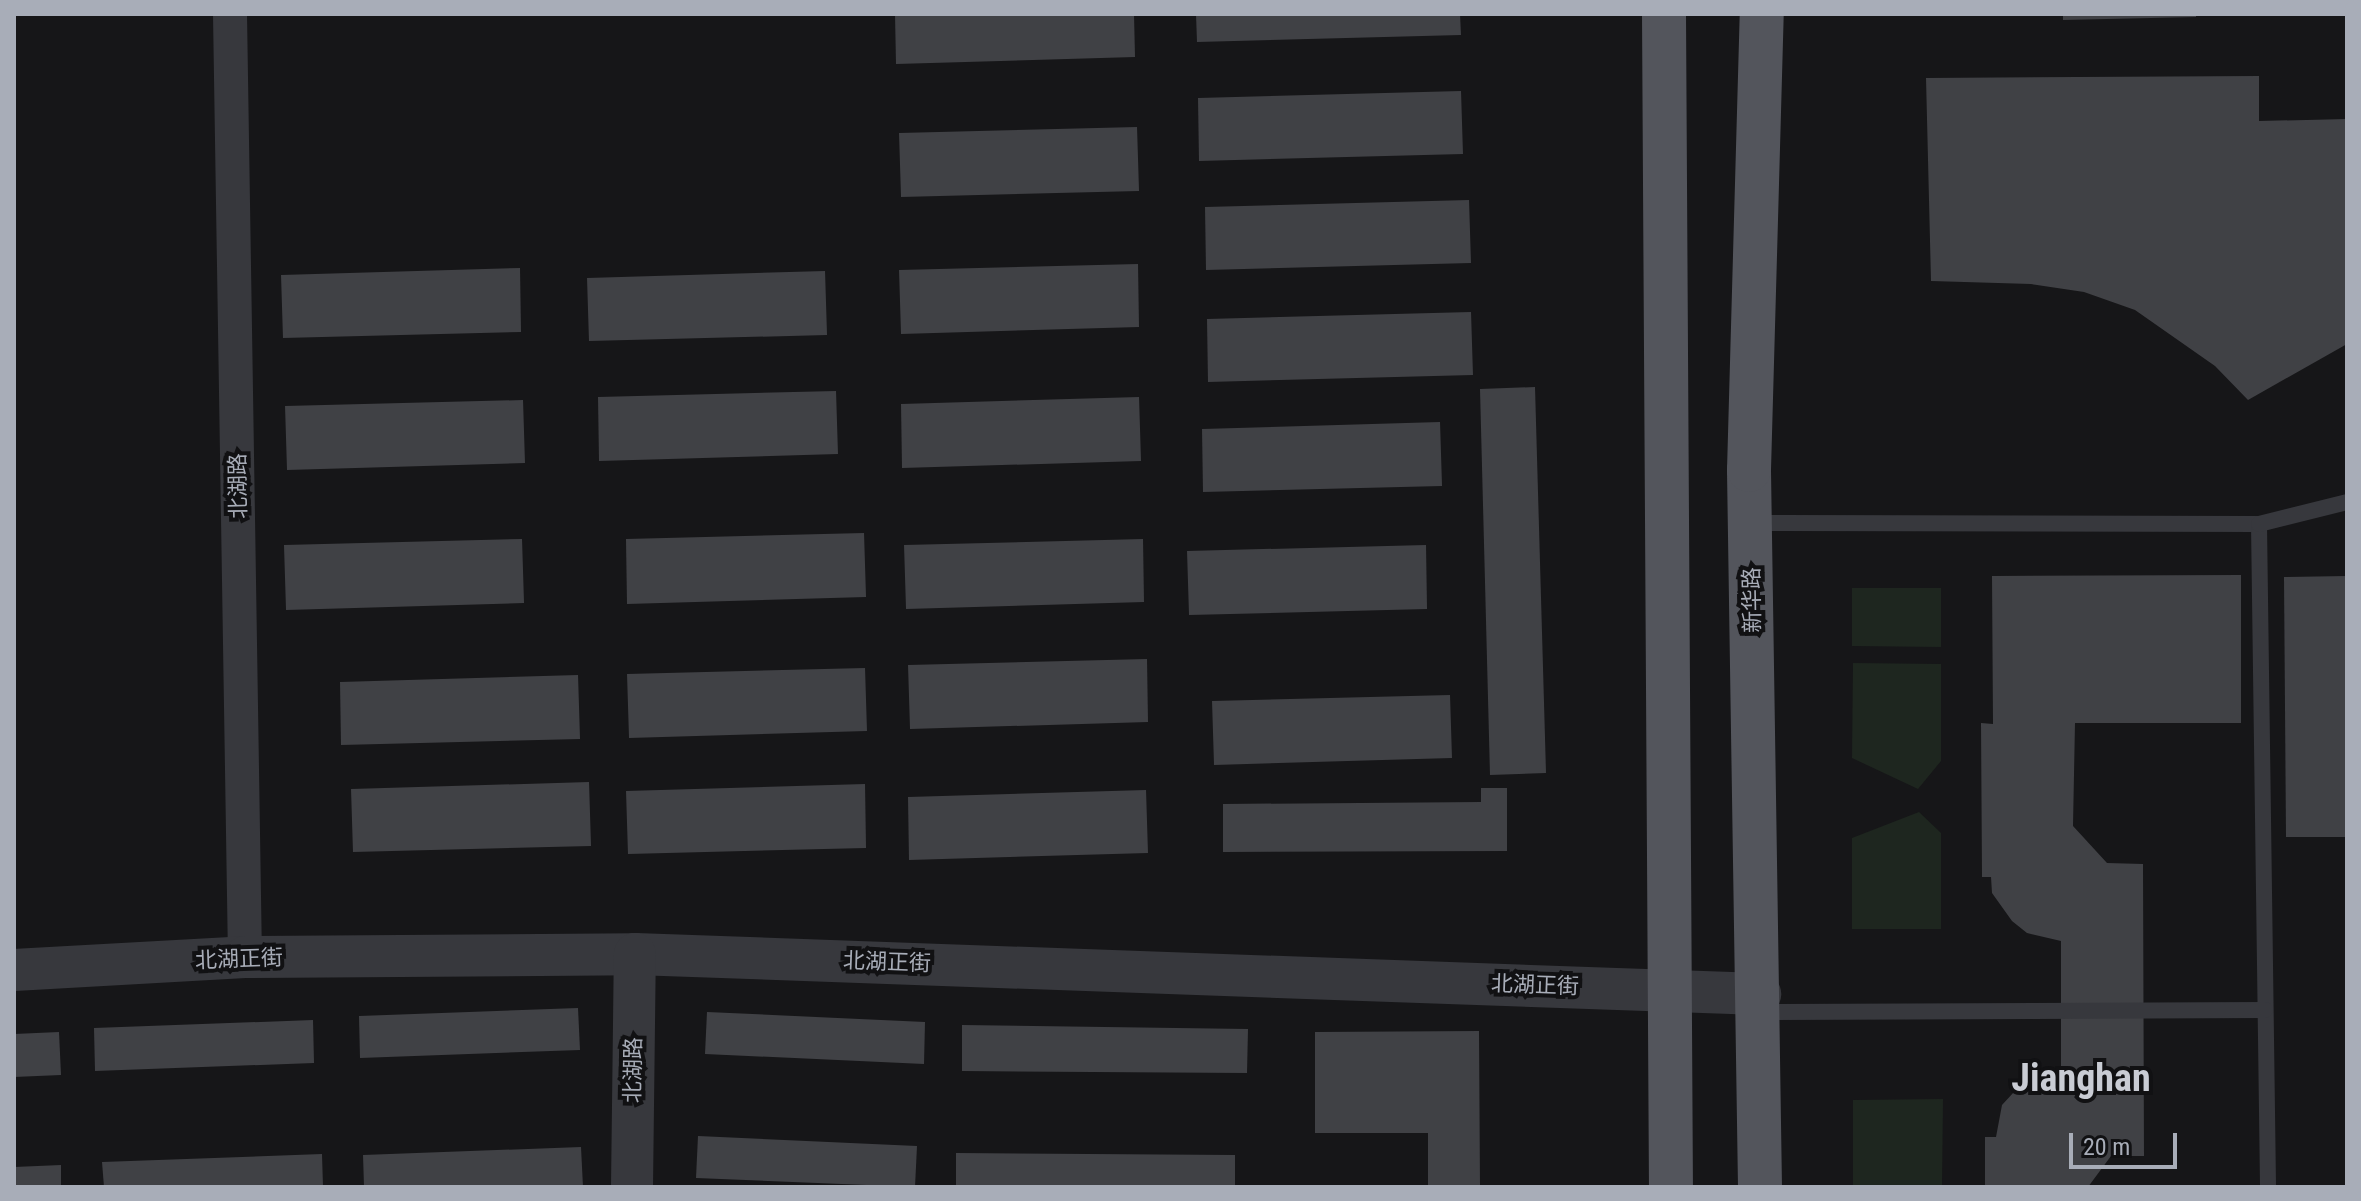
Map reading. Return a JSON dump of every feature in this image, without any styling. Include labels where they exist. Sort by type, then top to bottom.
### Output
[{"type":"main road","points":[[1664,14],[1671,1187]]},
{"type":"main road","name":"新华路","points":[[1760,1187],[1760,1003],[1750,523],[1762,14]]},
{"type":"street","name":"北湖路","points":[[230,14],[245,957]]},
{"type":"street","name":"北湖路","points":[[632,1187],[635,954]]},
{"type":"street","name":"北湖正街","points":[[14,970],[245,957],[635,954],[1672,989],[1760,1003]]},
{"type":"lane","points":[[1750,523],[2259,524],[2347,502]]},
{"type":"lane","points":[[2259,524],[2268,1187]]},
{"type":"lane","points":[[1760,1003],[2265,1010]]},
{"type":"shaded area","points":[[1852,588],[1941,588],[1941,647],[1852,646]]},
{"type":"shaded area","points":[[1853,663],[1941,664],[1941,761],[1918,789],[1852,758]]},
{"type":"shaded area","points":[[1919,812],[1941,833],[1941,929],[1852,929],[1852,838]]},
{"type":"shaded area","points":[[1943,1099],[1942,1187],[1853,1187],[1853,1100]]},
{"type":"building","points":[[895,14],[1134,14],[1135,57],[896,64]]},
{"type":"building","points":[[1196,14],[1460,14],[1461,35],[1197,42]]},
{"type":"building","points":[[2063,14],[2196,14],[2196,17],[2063,20]]},
{"type":"building","points":[[2259,76],[2259,121],[2347,119],[2347,344],[2248,400],[2215,366],[2135,310],[2084,292],[2031,284],[1931,281],[1926,78]]},
{"type":"building","points":[[1461,91],[1463,154],[1199,161],[1198,98]]},
{"type":"building","points":[[1137,127],[1139,191],[901,197],[899,133]]},
{"type":"building","points":[[1469,200],[1471,263],[1206,270],[1205,207]]},
{"type":"building","points":[[1138,264],[1139,327],[901,334],[899,270]]},
{"type":"building","points":[[520,268],[521,332],[283,338],[281,275]]},
{"type":"building","points":[[825,271],[827,335],[589,341],[587,278]]},
{"type":"building","points":[[1471,312],[1473,375],[1208,382],[1207,319]]},
{"type":"building","points":[[1535,387],[1546,773],[1490,775],[1480,389]]},
{"type":"building","points":[[836,391],[838,454],[599,461],[598,397]]},
{"type":"building","points":[[1139,397],[1141,461],[902,468],[901,404]]},
{"type":"building","points":[[523,400],[525,463],[287,470],[285,406]]},
{"type":"building","points":[[1440,422],[1442,486],[1203,492],[1202,429]]},
{"type":"building","points":[[864,533],[866,597],[627,604],[626,539]]},
{"type":"building","points":[[522,539],[524,603],[286,610],[284,545]]},
{"type":"building","points":[[1143,539],[1144,602],[906,609],[904,545]]},
{"type":"building","points":[[1426,545],[1427,609],[1189,615],[1187,551]]},
{"type":"building","points":[[2241,575],[2241,723],[2075,723],[2073,826],[2107,863],[2143,864],[2144,1156],[2111,1156],[2088,1187],[1985,1187],[1985,1137],[1996,1137],[2002,1105],[2025,1080],[2061,1074],[2061,941],[2027,933],[2012,921],[1992,893],[1991,877],[1982,877],[1981,723],[1993,724],[1992,576]]},
{"type":"building","points":[[2347,576],[2347,837],[2286,837],[2284,577]]},
{"type":"building","points":[[1147,659],[1148,722],[910,729],[908,665]]},
{"type":"building","points":[[865,668],[867,731],[629,738],[627,674]]},
{"type":"building","points":[[578,675],[580,739],[341,745],[340,682]]},
{"type":"building","points":[[1450,695],[1452,758],[1214,765],[1212,701]]},
{"type":"building","points":[[589,782],[591,846],[353,852],[351,789]]},
{"type":"building","points":[[865,784],[866,848],[628,854],[626,791]]},
{"type":"building","points":[[1481,788],[1507,788],[1507,851],[1223,852],[1223,804],[1481,802]]},
{"type":"building","points":[[1146,790],[1148,853],[909,860],[908,797]]},
{"type":"building","points":[[578,1008],[580,1050],[360,1058],[359,1016]]},
{"type":"building","points":[[707,1012],[925,1022],[924,1064],[705,1054]]},
{"type":"building","points":[[313,1020],[314,1063],[95,1071],[94,1028]]},
{"type":"building","points":[[962,1025],[1248,1029],[1247,1073],[962,1071]]},
{"type":"building","points":[[1479,1031],[1480,1187],[1428,1187],[1428,1133],[1315,1133],[1315,1032]]},
{"type":"building","points":[[59,1032],[61,1075],[14,1077],[14,1034]]},
{"type":"building","points":[[698,1136],[917,1146],[915,1187],[696,1178]]},
{"type":"building","points":[[581,1147],[583,1187],[364,1187],[363,1155]]},
{"type":"building","points":[[956,1153],[1235,1155],[1235,1187],[956,1187]]},
{"type":"building","points":[[322,1154],[323,1187],[104,1187],[102,1162]]},
{"type":"building","points":[[61,1165],[61,1187],[14,1187],[14,1167]]},
{"type":"district","name":"Jianghan","points":[[2081,1079]]}]
